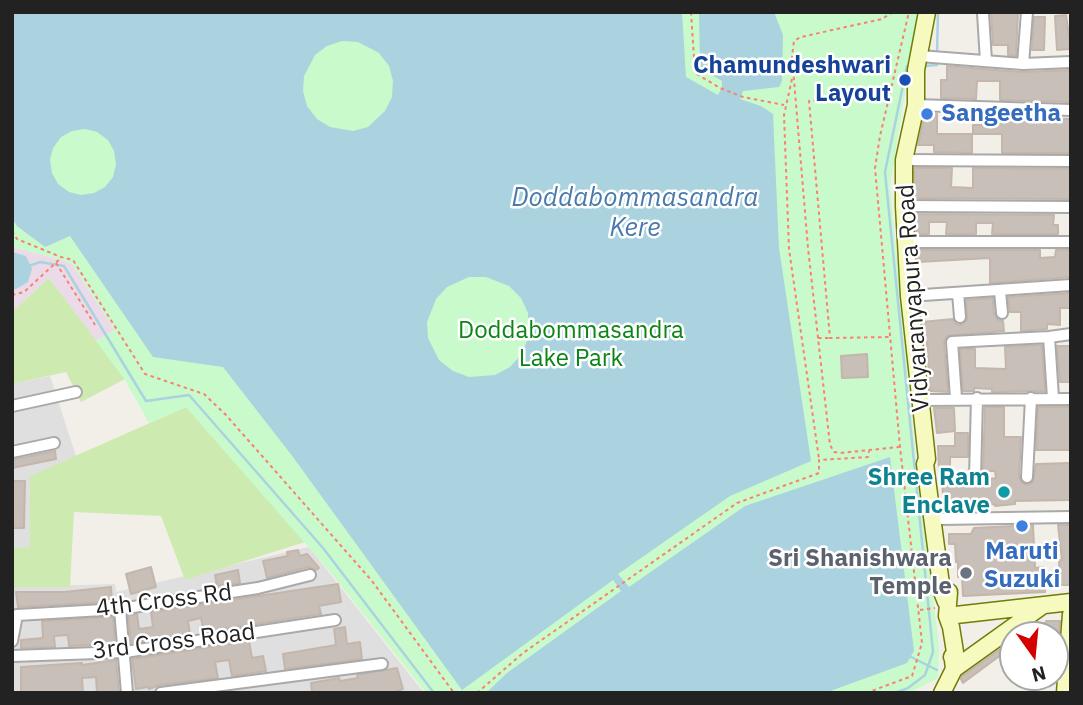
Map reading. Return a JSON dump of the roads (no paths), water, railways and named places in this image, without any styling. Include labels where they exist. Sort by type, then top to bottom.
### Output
[{"type":"main road","name":"Vidyaranyapura Road","points":[[927,12],[931,57],[916,70],[916,105],[904,160],[904,206],[909,296],[927,459],[925,464],[942,593],[948,613]]},
{"type":"main road","name":"Vidyaranyapura Road","points":[[927,459],[932,464],[948,592],[948,613]]},
{"type":"main road","points":[[953,663],[949,653],[948,613],[1071,603]]},
{"type":"main road","points":[[942,691],[953,663],[1044,605]]},
{"type":"main road","points":[[1065,693],[1071,614]]},
{"type":"street","points":[[1023,64],[1027,12]]},
{"type":"street","points":[[983,13],[986,61]]},
{"type":"street","points":[[931,57],[1023,64],[1071,62]]},
{"type":"street","points":[[916,105],[1071,110]]},
{"type":"street","points":[[904,160],[1071,161]]},
{"type":"street","points":[[904,206],[1071,207]]},
{"type":"street","points":[[906,242],[1071,242]]},
{"type":"street","points":[[909,296],[1071,285]]},
{"type":"street","points":[[1000,291],[1002,313]]},
{"type":"street","points":[[958,293],[960,317]]},
{"type":"street","points":[[956,398],[952,342],[1071,334]]},
{"type":"street","points":[[1049,337],[1053,398]]},
{"type":"street","points":[[12,406],[76,392]]},
{"type":"street","points":[[975,478],[977,398]]},
{"type":"street","points":[[1027,477],[1031,398]]},
{"type":"street","points":[[920,400],[1071,399]]},
{"type":"street","points":[[12,452],[54,443]]},
{"type":"street","points":[[939,519],[1071,517]]},
{"type":"street","name":"4th Cross Rd","points":[[12,641],[17,615],[120,609],[245,590],[310,575]]},
{"type":"street","points":[[120,609],[127,693]]},
{"type":"street","name":"3rd Cross Road","points":[[12,656],[125,652],[335,620]]},
{"type":"street","points":[[161,693],[383,664]]},
{"type":"water","name":"Doddabommasandra Kere","points":[[12,12],[682,12],[686,77],[718,95],[722,81],[700,68],[699,12],[774,12],[783,35],[782,81],[779,87],[743,91],[740,99],[761,106],[773,114],[779,248],[811,461],[730,496],[618,574],[629,587],[745,506],[890,457],[914,651],[907,663],[825,693],[486,693],[507,673],[621,591],[613,580],[462,690],[293,457],[223,367],[153,357],[70,236],[45,247],[17,226],[12,218]],"holes":[[[342,41],[358,42],[379,53],[389,66],[393,81],[392,97],[385,111],[368,127],[353,131],[330,127],[317,119],[307,106],[303,91],[304,76],[315,55],[327,46]],[[85,129],[97,132],[108,140],[114,151],[116,164],[113,177],[105,187],[94,193],[81,195],[69,192],[58,184],[52,173],[50,160],[53,148],[61,137],[72,131]],[[469,277],[486,277],[509,286],[521,298],[528,313],[528,338],[522,354],[510,367],[495,375],[469,377],[453,371],[439,360],[428,338],[427,322],[436,299],[447,287]]]},
{"type":"water","points":[[12,252],[26,256],[32,269],[28,282],[16,289],[12,289]]},
{"type":"waterway","points":[[937,54],[938,12]]},
{"type":"waterway","points":[[925,66],[937,65],[937,61]]},
{"type":"waterway","points":[[895,693],[908,688],[925,675],[933,652],[885,172],[909,66]]},
{"type":"waterway","points":[[29,266],[40,262],[64,266],[146,401],[189,395],[323,548],[434,693]]},
{"type":"waterway","points":[[911,657],[937,670]]},
{"type":"place","name":"Chamundeshwari Layout","points":[[905,80]]},
{"type":"place","name":"Sangeetha","points":[[927,114]]},
{"type":"place","name":"Shree Ram Enclave","points":[[1004,492]]},
{"type":"place","name":"Maruti Suzuki","points":[[1022,526]]},
{"type":"place","name":"Sri Shanishwara Temple","points":[[966,573]]},
{"type":"park label","name":"Doddabommasandra Lake Park","points":[[571,345]]}]
